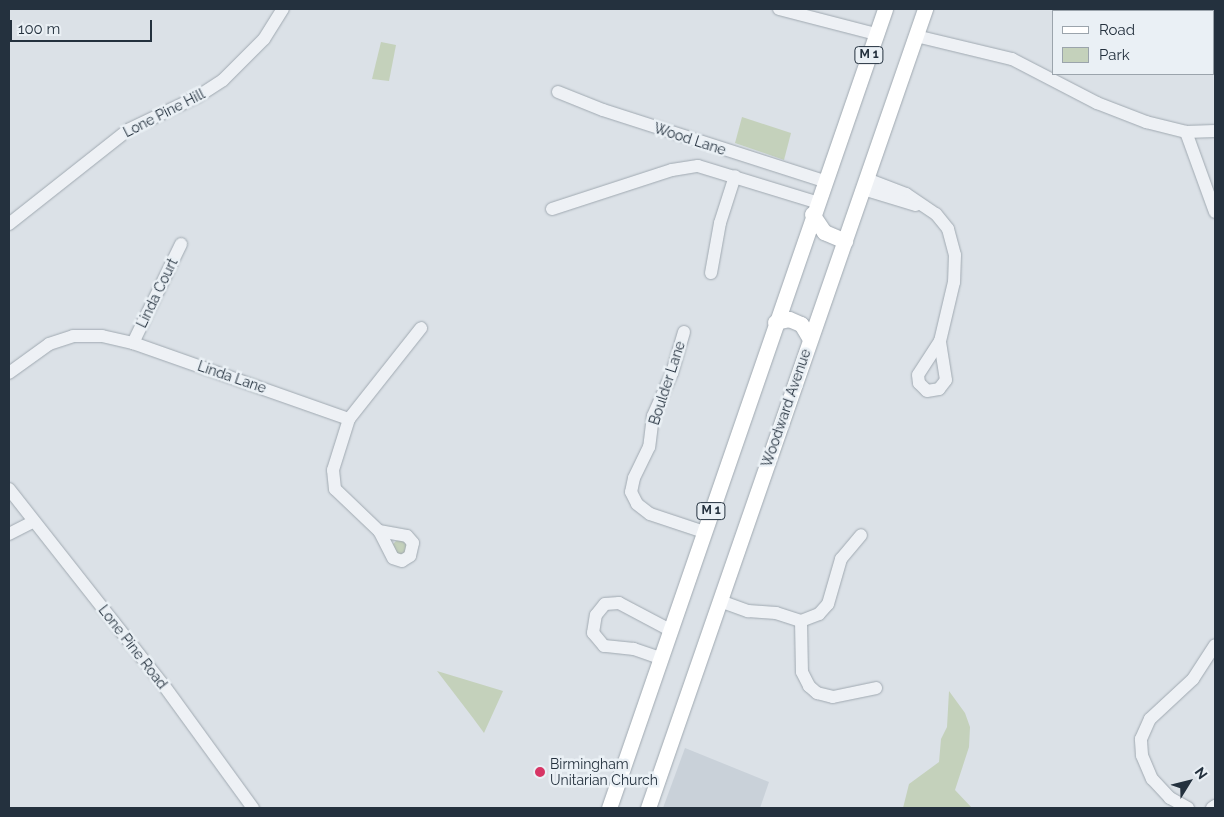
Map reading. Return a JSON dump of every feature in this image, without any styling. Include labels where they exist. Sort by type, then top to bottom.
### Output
[{"type":"main road","name":"M 1","points":[[609,808],[814,208],[885,9]]},
{"type":"main road","name":"Woodward Avenue","points":[[648,808],[925,9]]},
{"type":"main road","points":[[814,208],[824,232],[845,241]]},
{"type":"main road","points":[[775,322],[789,318],[801,324],[810,340]]},
{"type":"street","name":"Lone Pine Hill","points":[[9,224],[128,130],[197,97],[223,80],[255,49],[283,9]]},
{"type":"street","points":[[779,9],[876,34]]},
{"type":"street","points":[[916,36],[1012,59],[1112,110],[1186,132],[1215,132]]},
{"type":"street","name":"Wood Lane","points":[[558,92],[603,110],[824,181]]},
{"type":"street","points":[[1186,132],[1215,212]]},
{"type":"street","points":[[552,209],[685,167],[698,166],[735,176],[814,208]]},
{"type":"street","points":[[711,273],[720,223],[735,176]]},
{"type":"street","points":[[865,184],[928,208],[946,225],[955,255],[953,291],[940,341]]},
{"type":"street","name":"Linda Court","points":[[133,343],[181,244]]},
{"type":"street","points":[[379,531],[344,500],[333,484],[333,470],[349,419],[421,328]]},
{"type":"street","name":"Boulder Lane","points":[[684,332],[672,373],[653,416],[649,447],[631,492],[637,504],[650,514],[704,532]]},
{"type":"street","name":"Linda Lane","points":[[9,373],[39,349],[72,336],[102,336],[133,343],[349,419]]},
{"type":"street","name":"Lone Pine Road","points":[[9,489],[33,522],[132,644],[253,808]]},
{"type":"street","points":[[9,534],[33,522]]},
{"type":"street","points":[[720,602],[748,611],[776,613],[801,621],[818,614],[828,604],[841,559],[861,535]]},
{"type":"street","points":[[660,658],[634,649],[604,646],[593,633],[596,616],[605,604],[619,603],[670,630]]},
{"type":"street","points":[[801,621],[802,672],[809,686],[818,693],[833,697],[876,688]]},
{"type":"street","points":[[1188,808],[1170,798],[1152,779],[1142,755],[1141,739],[1150,719],[1193,679],[1215,645]]},
{"type":"shaded area","points":[[685,748],[769,782],[760,808],[663,808]]},
{"type":"green space","points":[[381,42],[396,45],[389,81],[372,79]]},
{"type":"green space","points":[[742,117],[791,133],[784,160],[735,143]]},
{"type":"green space","points":[[397,540],[406,542],[408,548],[403,555],[398,555],[392,545]]},
{"type":"green space","points":[[437,671],[503,691],[484,733],[473,718]]},
{"type":"green space","points":[[949,691],[965,713],[970,727],[969,747],[955,790],[972,808],[903,808],[909,784],[939,762],[941,739],[947,727]]},
{"type":"place","name":"Birmingham Unitarian Church","points":[[540,772]]}]
